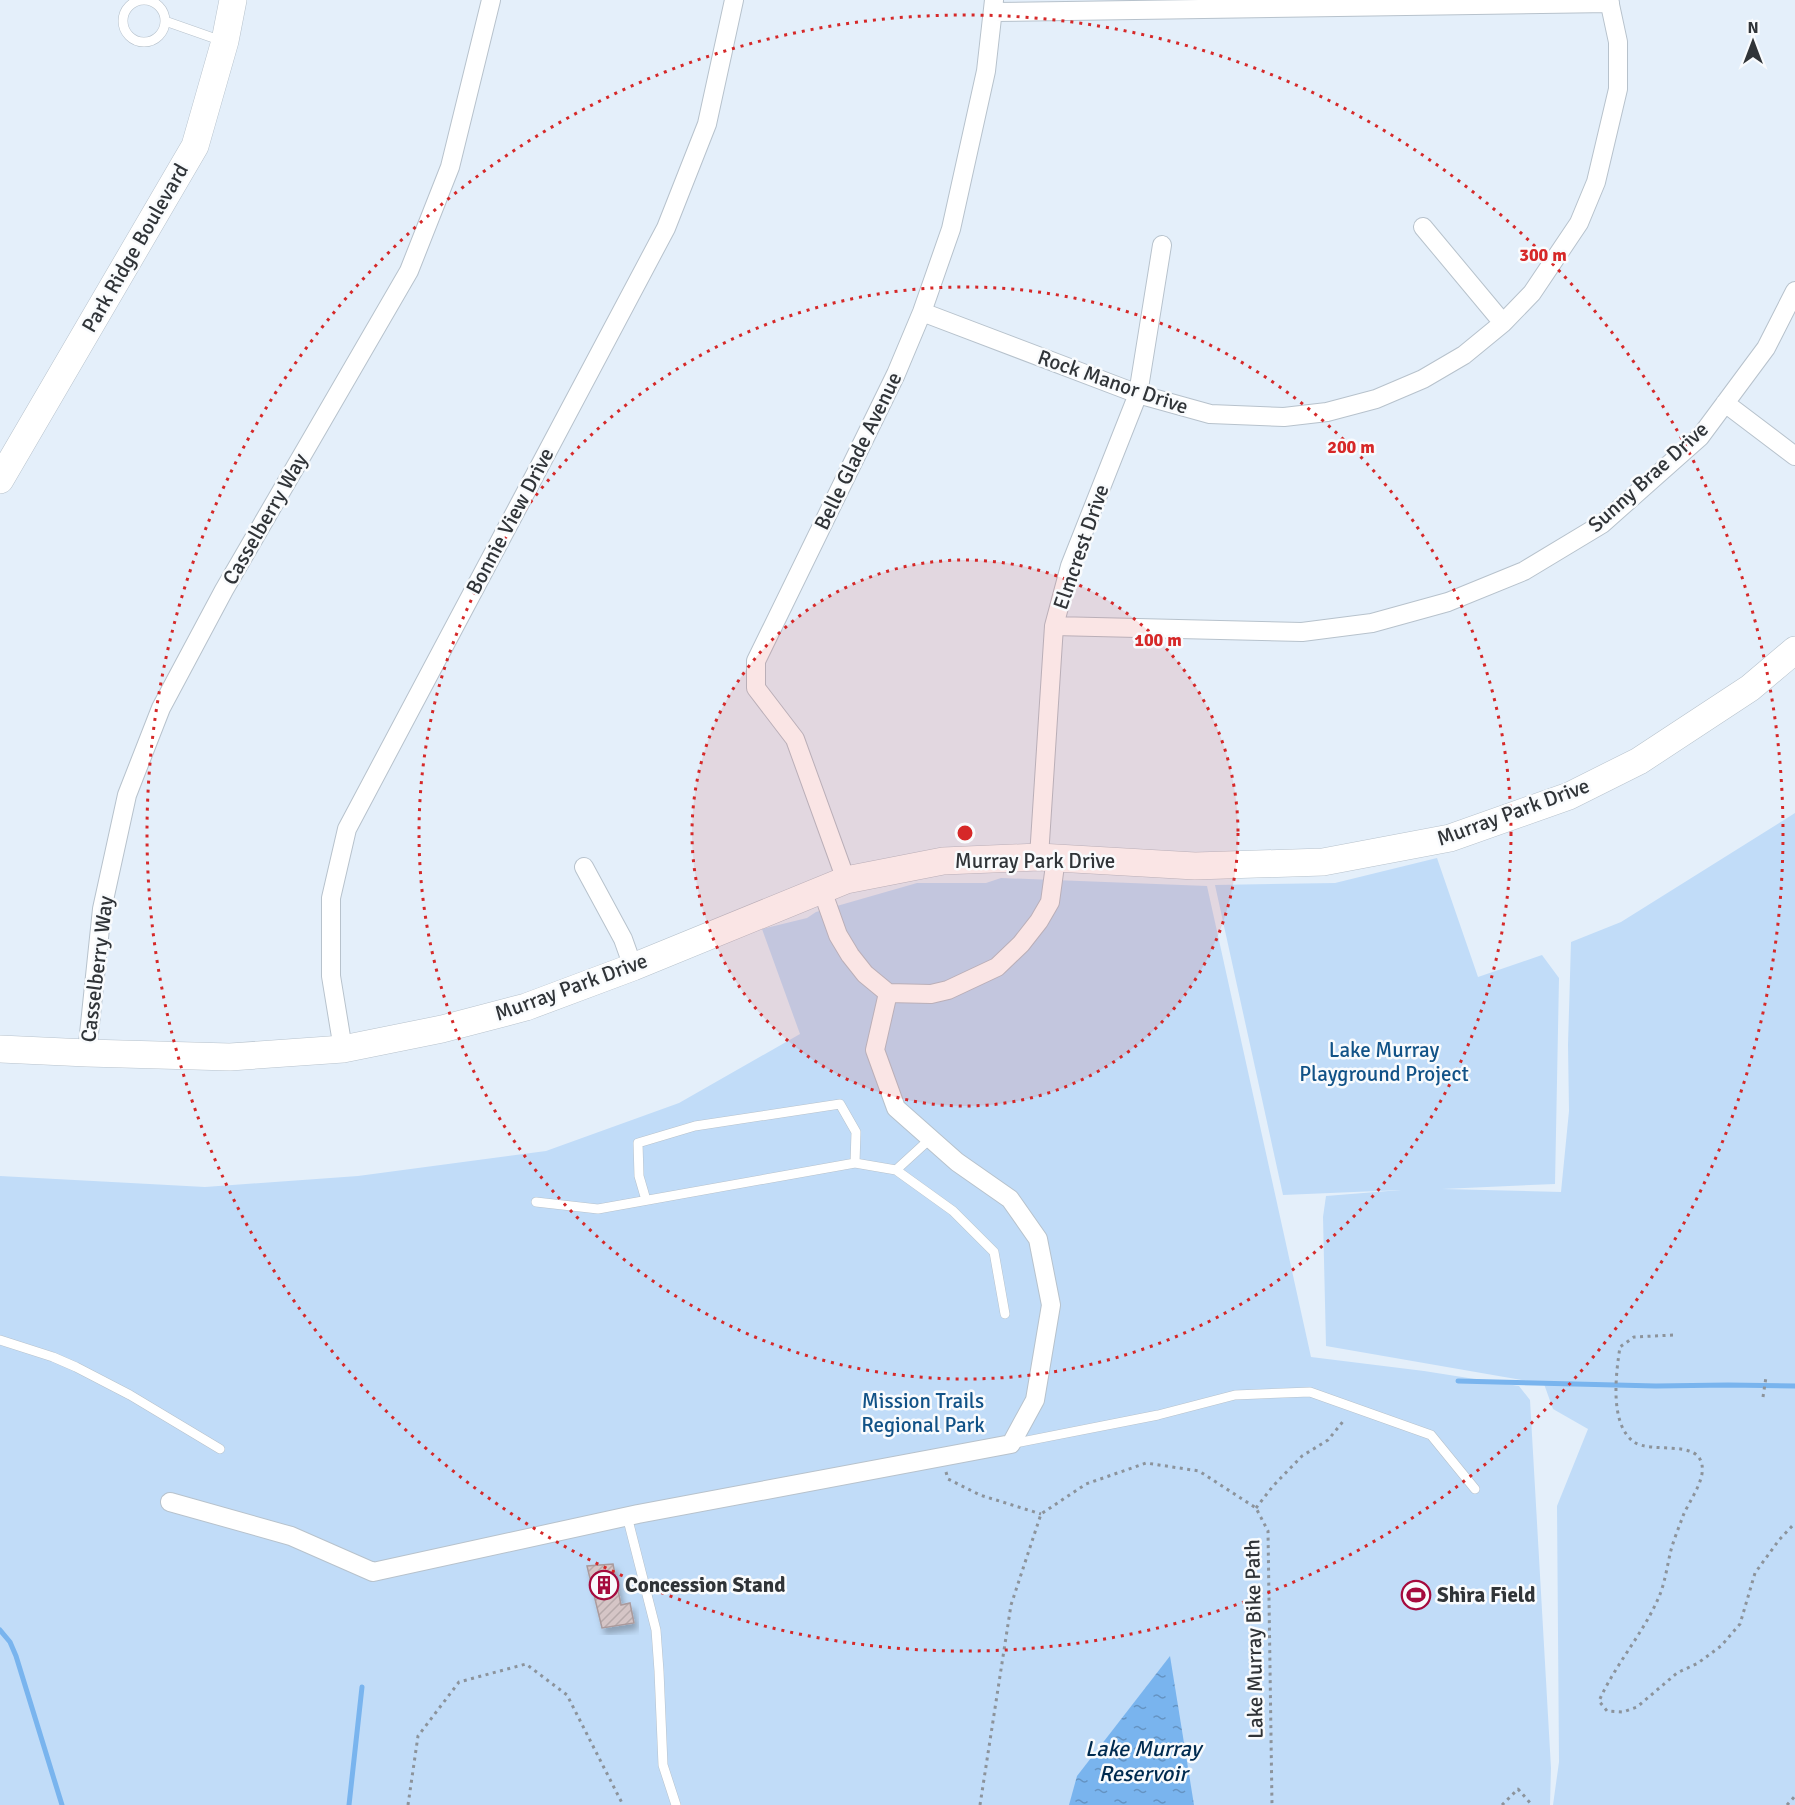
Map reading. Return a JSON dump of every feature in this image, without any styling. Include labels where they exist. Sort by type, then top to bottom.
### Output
[{"type":"street","name":"Park Ridge Boulevard","points":[[0,480],[195,146],[225,41],[233,0]]},
{"type":"street","name":"Casselberry Way","points":[[87,1053],[102,909],[127,795],[161,708],[224,590],[409,271],[450,167],[491,0]]},
{"type":"street","name":"Bonnie View Drive","points":[[343,1049],[331,976],[331,898],[347,829],[666,228],[707,124],[734,0]]},
{"type":"street","points":[[994,6],[1610,2]]},
{"type":"street","name":"Rock Manor Drive","points":[[922,312],[1138,394],[1210,414],[1284,417],[1327,412],[1376,399],[1423,379],[1464,355],[1503,323],[1532,293],[1579,224],[1596,182],[1618,88],[1618,42],[1610,2]]},
{"type":"street","name":"Belle Glade Avenue","points":[[888,993],[866,974],[850,955],[838,935],[834,885],[795,739],[756,688],[756,661],[896,374],[922,312],[951,229],[986,71],[994,6]]},
{"type":"street","points":[[1423,227],[1503,323]]},
{"type":"street","name":"Elmcrest Drive","points":[[888,993],[931,994],[948,990],[997,967],[1021,944],[1050,902],[1047,857],[1054,626],[1070,566],[1138,394],[1162,245]]},
{"type":"street","name":"Sunny Brae Drive","points":[[1054,626],[1302,632],[1372,623],[1448,602],[1524,571],[1602,524],[1700,437],[1766,348],[1795,291]]},
{"type":"street","points":[[1725,404],[1795,456]]},
{"type":"street","name":"Murray Park Drive","points":[[0,1049],[230,1057],[343,1049],[442,1029],[526,1007],[633,967],[834,885],[943,861],[1047,857],[1195,866],[1323,862],[1450,838],[1569,796],[1639,761],[1750,688],[1795,650]]},
{"type":"street","points":[[584,867],[623,939],[633,967]]},
{"type":"street","points":[[170,1502],[291,1536],[373,1572],[627,1516],[1011,1444],[1035,1400],[1051,1305],[1038,1239],[1010,1199],[957,1162],[896,1108],[875,1050],[888,993]]},
{"type":"lane","points":[[146,0],[160,7],[165,21],[159,35],[146,41],[133,39],[124,28],[123,21],[124,14],[132,3],[146,0]]},
{"type":"lane","points":[[165,21],[225,41]]},
{"type":"lane","points":[[646,1200],[639,1176],[638,1143],[695,1126],[840,1104],[856,1132],[855,1163]]},
{"type":"lane","points":[[896,1170],[931,1138]]},
{"type":"lane","points":[[536,1203],[598,1209],[855,1163],[896,1170],[953,1211],[994,1252],[1005,1314]]},
{"type":"lane","points":[[0,1340],[53,1357],[93,1375],[220,1449]]},
{"type":"lane","points":[[1011,1444],[1158,1415],[1235,1395],[1310,1392],[1431,1435],[1475,1489]]},
{"type":"lane","points":[[627,1516],[656,1630],[663,1765],[676,1805]]},
{"type":"path","points":[[1673,1335],[1634,1337],[1620,1347],[1616,1392],[1624,1432],[1634,1443],[1647,1448],[1690,1451],[1699,1457],[1703,1466],[1699,1482],[1671,1547],[1659,1598],[1642,1630],[1619,1662],[1599,1701],[1607,1711],[1623,1712],[1637,1707],[1677,1673],[1698,1663],[1721,1646],[1740,1624],[1755,1573],[1779,1540],[1795,1523]]},
{"type":"path","points":[[1763,1397],[1767,1377]]},
{"type":"path","points":[[1256,1508],[1272,1486],[1302,1456],[1328,1440],[1353,1407]]},
{"type":"path","points":[[941,1457],[948,1479],[980,1495],[1041,1514],[1011,1605],[980,1805]]},
{"type":"path","name":"Lake Murray Bike Path","points":[[1041,1514],[1086,1484],[1146,1463],[1199,1472],[1256,1508],[1268,1531],[1272,1805]]},
{"type":"path","points":[[408,1805],[418,1736],[459,1682],[526,1664],[567,1695],[623,1805]]},
{"type":"path","points":[[1503,1805],[1518,1789],[1532,1805]]},
{"type":"path","points":[[1787,1805],[1795,1796]]},
{"type":"green space","name":"Lake Murray Playground Project","points":[[1795,813],[1795,1805],[1553,1805],[1559,1762],[1557,1506],[1588,1429],[1553,1409],[1544,1384],[1326,1346],[1323,1217],[1326,1196],[1401,1190],[1283,1195],[1215,885],[1335,883],[1437,858],[1478,977],[1542,955],[1559,978],[1555,1184],[1442,1189],[1561,1192],[1569,1111],[1571,942],[1621,922]]},
{"type":"green space","name":"Mission Trails Regional Park","points":[[1001,878],[1207,886],[1311,1357],[1519,1386],[1530,1400],[1551,1768],[1550,1805],[0,1805],[0,1176],[205,1187],[358,1176],[546,1151],[679,1103],[800,1034],[762,929],[807,918],[816,912],[917,883],[986,883]]},
{"type":"water","name":"Lake Murray Reservoir","points":[[1170,1656],[1194,1805],[1069,1805],[1077,1776]]},
{"type":"building","name":"Concession Stand","points":[[613,1564],[621,1605],[630,1603],[634,1623],[602,1628],[587,1566]]},
{"type":"waterway","points":[[1458,1381],[1656,1386],[1795,1386]]},
{"type":"waterway","points":[[0,1630],[10,1642],[16,1656],[62,1805]]},
{"type":"waterway","points":[[349,1805],[362,1687]]},
{"type":"place","name":"Concession Stand","points":[[604,1585]]},
{"type":"place","name":"Shira Field","points":[[1416,1595]]}]
